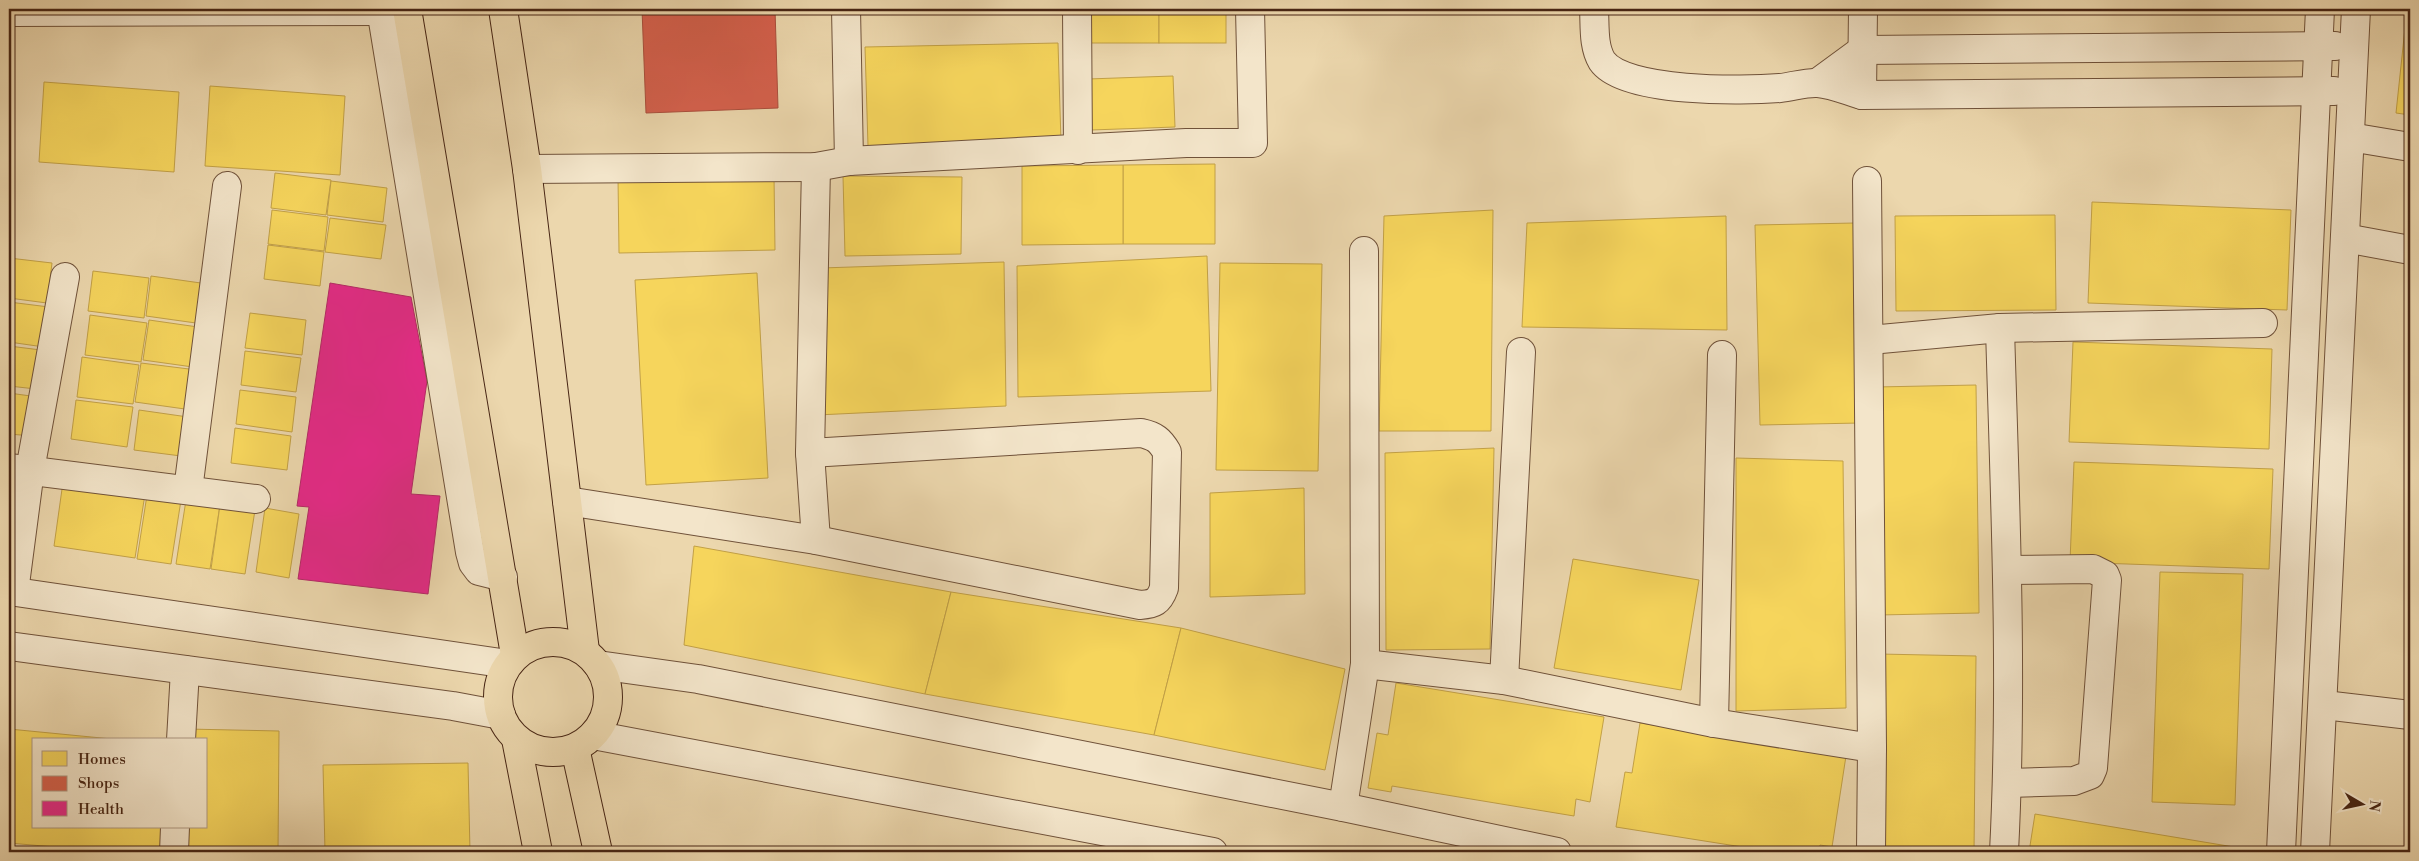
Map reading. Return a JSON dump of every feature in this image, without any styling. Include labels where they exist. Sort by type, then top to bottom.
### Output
[{"type":"main road","points":[[503,9],[527,169],[567,501],[592,658],[605,679],[608,694],[607,708],[584,741],[560,752],[544,752],[529,747],[516,739],[507,728],[501,715],[497,698],[500,680],[512,660],[532,645],[550,641],[569,643],[592,658]]},
{"type":"main road","points":[[390,10],[503,577],[512,660]]},
{"type":"main road","points":[[516,739],[538,852]]},
{"type":"main road","points":[[584,741],[598,852]]},
{"type":"street","points":[[846,9],[849,161]]},
{"type":"street","points":[[1077,9],[1078,150]]},
{"type":"street","points":[[527,169],[816,167],[849,161],[1186,143],[1253,143],[1250,9]]},
{"type":"street","points":[[1594,9],[1596,49],[1604,63],[1614,71],[1635,80],[1660,85],[1741,90],[1783,88],[1817,83],[1862,95],[2353,91]]},
{"type":"street","points":[[1862,95],[1863,9]]},
{"type":"street","points":[[2281,852],[2320,9]]},
{"type":"street","points":[[2315,852],[2324,705],[2356,9]]},
{"type":"street","points":[[13,11],[390,10]]},
{"type":"street","points":[[1817,83],[1862,50],[2354,46]]},
{"type":"street","points":[[2350,137],[2410,147]]},
{"type":"street","points":[[816,167],[810,453],[816,540]]},
{"type":"street","points":[[1867,181],[1870,340],[1872,748],[1870,852]]},
{"type":"street","points":[[188,490],[227,186]]},
{"type":"street","points":[[2345,238],[2410,250]]},
{"type":"street","points":[[1343,807],[1365,664],[1364,251]]},
{"type":"street","points":[[65,276],[20,469],[11,592],[512,660]]},
{"type":"street","points":[[1870,340],[2000,328],[2263,323]]},
{"type":"street","points":[[2000,328],[2007,570],[2008,783],[2004,852]]},
{"type":"street","points":[[1504,680],[1520,352]]},
{"type":"street","points":[[1714,723],[1722,355]]},
{"type":"street","points":[[567,501],[816,540],[1140,605],[1153,604],[1160,598],[1164,588],[1167,452],[1162,442],[1154,436],[1141,433],[810,453]]},
{"type":"street","points":[[20,469],[256,499]]},
{"type":"street","points":[[2007,570],[2093,569],[2104,575],[2107,580],[2093,768],[2090,775],[2074,782],[2008,783]]},
{"type":"street","points":[[9,646],[453,706],[501,715]]},
{"type":"street","points":[[592,658],[1343,807],[1557,852]]},
{"type":"street","points":[[1365,664],[1504,680],[1714,723],[1872,748]]},
{"type":"street","points":[[181,738],[185,670]]},
{"type":"street","points":[[2324,705],[2410,716]]},
{"type":"street","points":[[584,741],[1125,844],[1214,852]]},
{"type":"street","points":[[174,852],[175,828]]},
{"type":"building: Homes","points":[[1080,9],[1159,9],[1159,43],[1080,43]]},
{"type":"building: Homes","points":[[1159,9],[1226,9],[1226,43],[1159,43]]},
{"type":"building: Homes","points":[[2407,9],[2410,9],[2410,115],[2396,113]]},
{"type":"building: Homes","points":[[1058,43],[1061,142],[868,146],[865,47]]},
{"type":"building: Homes","points":[[1173,76],[1175,127],[1091,130],[1088,79]]},
{"type":"building: Homes","points":[[44,82],[179,92],[174,172],[39,162]]},
{"type":"building: Homes","points":[[210,86],[345,96],[340,175],[205,166]]},
{"type":"building: Homes","points":[[1215,164],[1215,244],[1123,244],[1123,165]]},
{"type":"building: Homes","points":[[1123,165],[1123,244],[1022,245],[1022,166]]},
{"type":"building: Homes","points":[[275,173],[331,180],[326,215],[271,208]]},
{"type":"building: Homes","points":[[774,176],[775,250],[619,253],[618,178]]},
{"type":"building: Homes","points":[[843,176],[962,177],[961,254],[845,256]]},
{"type":"building: Homes","points":[[331,181],[387,188],[383,222],[327,215]]},
{"type":"building: Homes","points":[[2092,202],[2291,210],[2287,310],[2088,303]]},
{"type":"building: Homes","points":[[272,210],[328,217],[324,251],[268,244]]},
{"type":"building: Homes","points":[[1493,210],[1491,431],[1379,431],[1384,216]]},
{"type":"building: Homes","points":[[2055,215],[2056,310],[1896,311],[1895,216]]},
{"type":"building: Homes","points":[[1726,216],[1727,330],[1522,327],[1527,223]]},
{"type":"building: Homes","points":[[330,218],[386,225],[381,259],[325,252]]},
{"type":"building: Homes","points":[[1855,223],[1860,423],[1760,425],[1755,225]]},
{"type":"building: Homes","points":[[268,245],[324,252],[320,286],[264,279]]},
{"type":"building: Homes","points":[[1207,256],[1211,391],[1018,397],[1017,266]]},
{"type":"building: Homes","points":[[9,258],[52,263],[47,303],[9,298]]},
{"type":"building: Homes","points":[[1004,262],[1006,406],[817,415],[821,268]]},
{"type":"building: Homes","points":[[1220,263],[1322,264],[1318,471],[1216,470]]},
{"type":"building: Homes","points":[[93,271],[149,278],[144,318],[88,311]]},
{"type":"building: Homes","points":[[757,273],[768,478],[646,485],[635,280]]},
{"type":"building: Homes","points":[[151,276],[208,284],[203,324],[146,316]]},
{"type":"building: Homes","points":[[9,302],[49,307],[44,347],[9,342]]},
{"type":"building: Homes","points":[[250,313],[306,320],[302,355],[245,348]]},
{"type":"building: Homes","points":[[90,315],[147,323],[141,362],[85,355]]},
{"type":"building: Homes","points":[[149,320],[205,328],[200,368],[143,360]]},
{"type":"building: Homes","points":[[2073,342],[2272,349],[2269,449],[2069,442]]},
{"type":"building: Homes","points":[[9,346],[41,350],[36,389],[9,386]]},
{"type":"building: Homes","points":[[245,351],[301,358],[296,392],[241,385]]},
{"type":"building: Homes","points":[[82,357],[139,365],[133,404],[77,397]]},
{"type":"building: Homes","points":[[141,363],[197,370],[192,410],[135,402]]},
{"type":"building: Homes","points":[[1976,385],[1979,613],[1878,615],[1876,387]]},
{"type":"building: Homes","points":[[240,390],[296,397],[292,432],[236,424]]},
{"type":"building: Homes","points":[[9,393],[38,397],[32,436],[9,434]]},
{"type":"building: Homes","points":[[76,400],[133,407],[127,447],[71,439]]},
{"type":"building: Homes","points":[[139,410],[195,418],[189,457],[134,450]]},
{"type":"building: Homes","points":[[235,428],[291,436],[287,470],[231,463]]},
{"type":"building: Homes","points":[[1494,448],[1490,649],[1386,650],[1385,453]]},
{"type":"building: Homes","points":[[1736,458],[1843,461],[1846,708],[1736,711]]},
{"type":"building: Homes","points":[[2074,462],[2273,469],[2269,569],[2070,562]]},
{"type":"building: Homes","points":[[9,473],[25,475],[9,538]]},
{"type":"building: Homes","points":[[63,482],[145,494],[135,558],[54,546]]},
{"type":"building: Homes","points":[[1304,488],[1305,594],[1210,597],[1210,493]]},
{"type":"building: Homes","points":[[147,495],[181,500],[171,564],[137,559]]},
{"type":"building: Homes","points":[[186,500],[220,505],[210,569],[176,564]]},
{"type":"building: Homes","points":[[220,505],[255,510],[245,574],[211,569]]},
{"type":"building: Homes","points":[[265,508],[299,514],[289,578],[256,572]]},
{"type":"building: Homes","points":[[694,546],[951,592],[925,694],[684,645]]},
{"type":"building: Homes","points":[[1573,559],[1699,580],[1681,690],[1554,668]]},
{"type":"building: Homes","points":[[2160,572],[2243,574],[2235,805],[2152,802]]},
{"type":"building: Homes","points":[[951,592],[1181,628],[1154,735],[925,694]]},
{"type":"building: Homes","points":[[1181,628],[1345,669],[1325,770],[1154,735]]},
{"type":"building: Homes","points":[[1879,654],[1976,656],[1974,852],[1876,852]]},
{"type":"building: Homes","points":[[1396,683],[1604,717],[1590,802],[1576,799],[1574,816],[1392,786],[1391,792],[1368,788],[1377,733],[1388,735]]},
{"type":"building: Homes","points":[[1640,723],[1846,756],[1832,847],[1820,845],[1819,852],[1774,852],[1616,827],[1625,772],[1632,773]]},
{"type":"building: Homes","points":[[9,729],[101,738],[32,738],[32,828],[163,828],[161,852],[112,852],[9,843]]},
{"type":"building: Homes","points":[[187,729],[279,731],[278,852],[186,852],[186,828],[208,828],[208,738],[187,738]]},
{"type":"building: Homes","points":[[468,763],[470,852],[325,852],[323,765]]},
{"type":"building: Homes","points":[[2035,814],[2246,849],[2245,852],[2029,852]]},
{"type":"building: Shops","points":[[642,9],[775,9],[778,108],[646,113]]},
{"type":"building: Health","points":[[330,283],[411,297],[427,381],[411,494],[440,496],[428,594],[298,579],[309,507],[297,506]]}]
